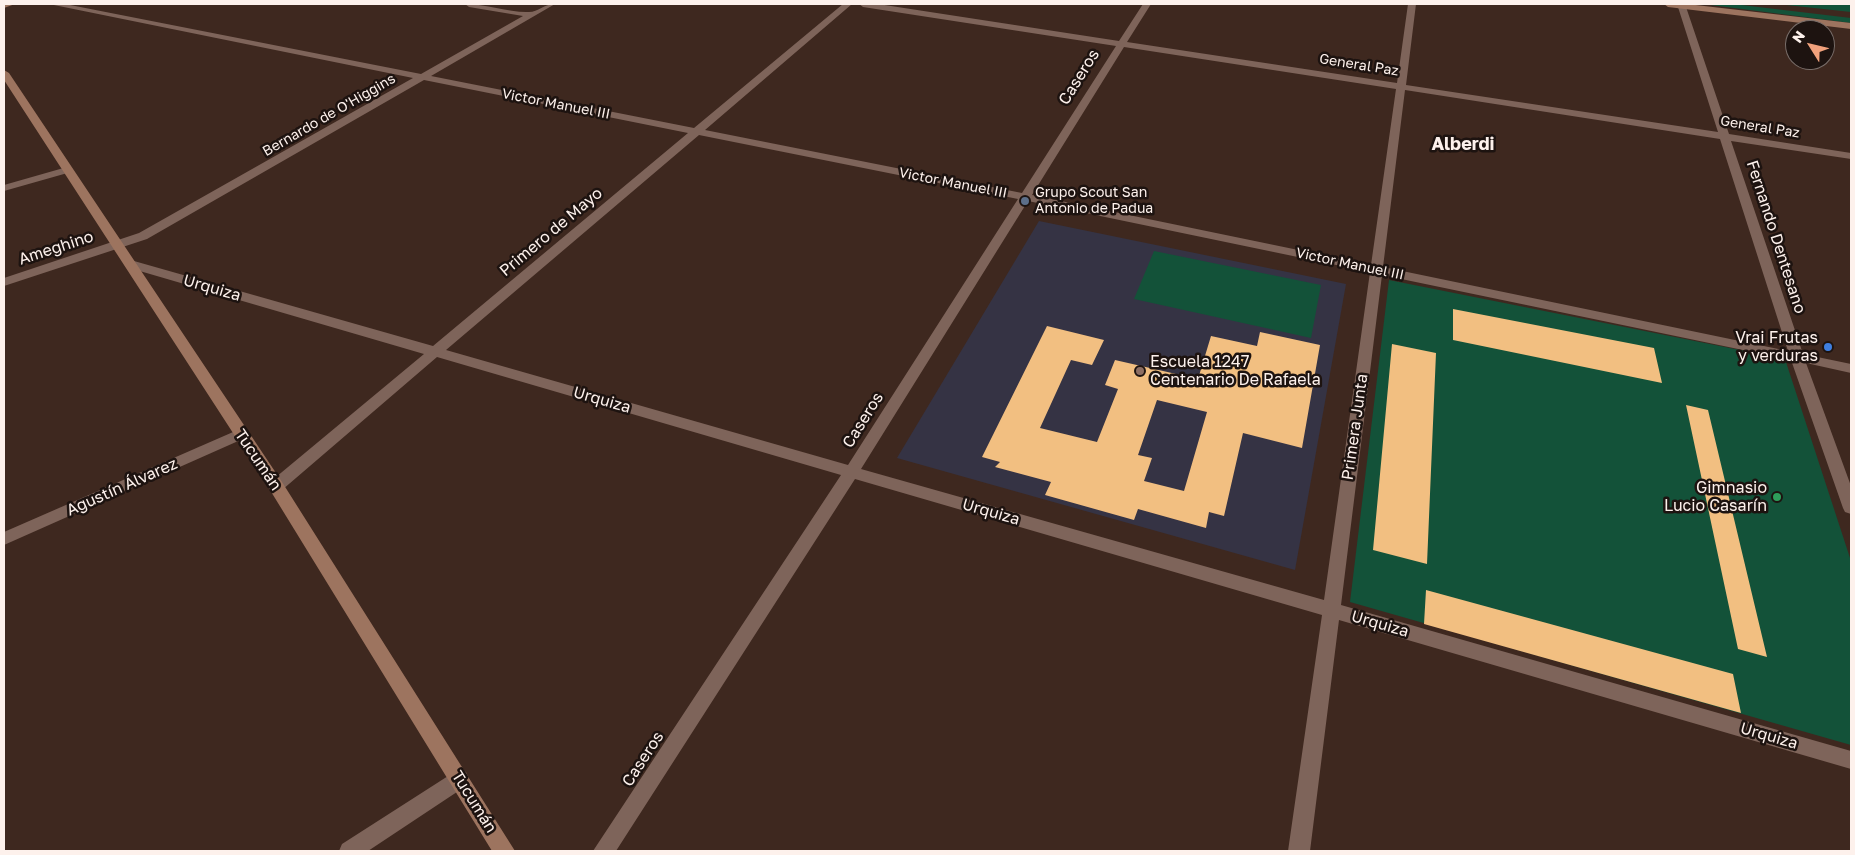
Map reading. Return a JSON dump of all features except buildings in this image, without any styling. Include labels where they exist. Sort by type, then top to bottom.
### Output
[{"type":"street","points":[[4,5],[11,4]]},
{"type":"street","name":"Victor Manuel III","points":[[53,4],[1025,197],[1851,368]]},
{"type":"street","points":[[469,4],[532,14]]},
{"type":"street","name":"Bernardo de O'Higgins","points":[[118,246],[143,236],[551,4]]},
{"type":"street","name":"Primero de Mayo","points":[[276,486],[848,4]]},
{"type":"street","name":"General Paz","points":[[863,4],[1851,156]]},
{"type":"street","name":"Caseros","points":[[604,851],[851,472],[1147,4]]},
{"type":"street","name":"Primera Junta","points":[[1299,851],[1412,4]]},
{"type":"street","points":[[1668,4],[1851,26]]},
{"type":"street","points":[[1744,4],[1851,16]]},
{"type":"street","name":"Fernando Dentesano","points":[[1681,5],[1797,357],[1851,508]]},
{"type":"street","name":"Tucumán","points":[[6,79],[276,486],[504,851]]},
{"type":"street","points":[[4,188],[67,170]]},
{"type":"street","name":"Ameghino","points":[[4,282],[72,258],[118,246]]},
{"type":"street","name":"Urquiza","points":[[130,264],[1851,760]]},
{"type":"street","name":"Agustín Álvarez","points":[[4,539],[240,434]]},
{"type":"street","points":[[350,851],[459,779]]},
{"type":"shaded area","name":"Escuela 1247 Centenario De Rafaela","points":[[1039,221],[1346,284],[1295,570],[897,458]]},
{"type":"green space","points":[[1703,4],[1733,4],[1851,18],[1851,23]]},
{"type":"green space","points":[[1777,4],[1851,4],[1851,12]]},
{"type":"green space","points":[[1154,251],[1321,285],[1311,338],[1134,299]]},
{"type":"green space","points":[[1389,280],[1785,359],[1851,561],[1851,745],[1350,602]]},
{"type":"place","name":"Grupo Scout San Antonio de Padua","points":[[1025,201]]},
{"type":"place","name":"Vrai Frutas y verduras","points":[[1828,347]]},
{"type":"place","name":"Escuela 1247 Centenario De Rafaela","points":[[1140,371]]},
{"type":"place","name":"Gimnasio Lucio Casarín","points":[[1777,497]]},
{"type":"district","name":"Alberdi","points":[[1463,144]]}]
